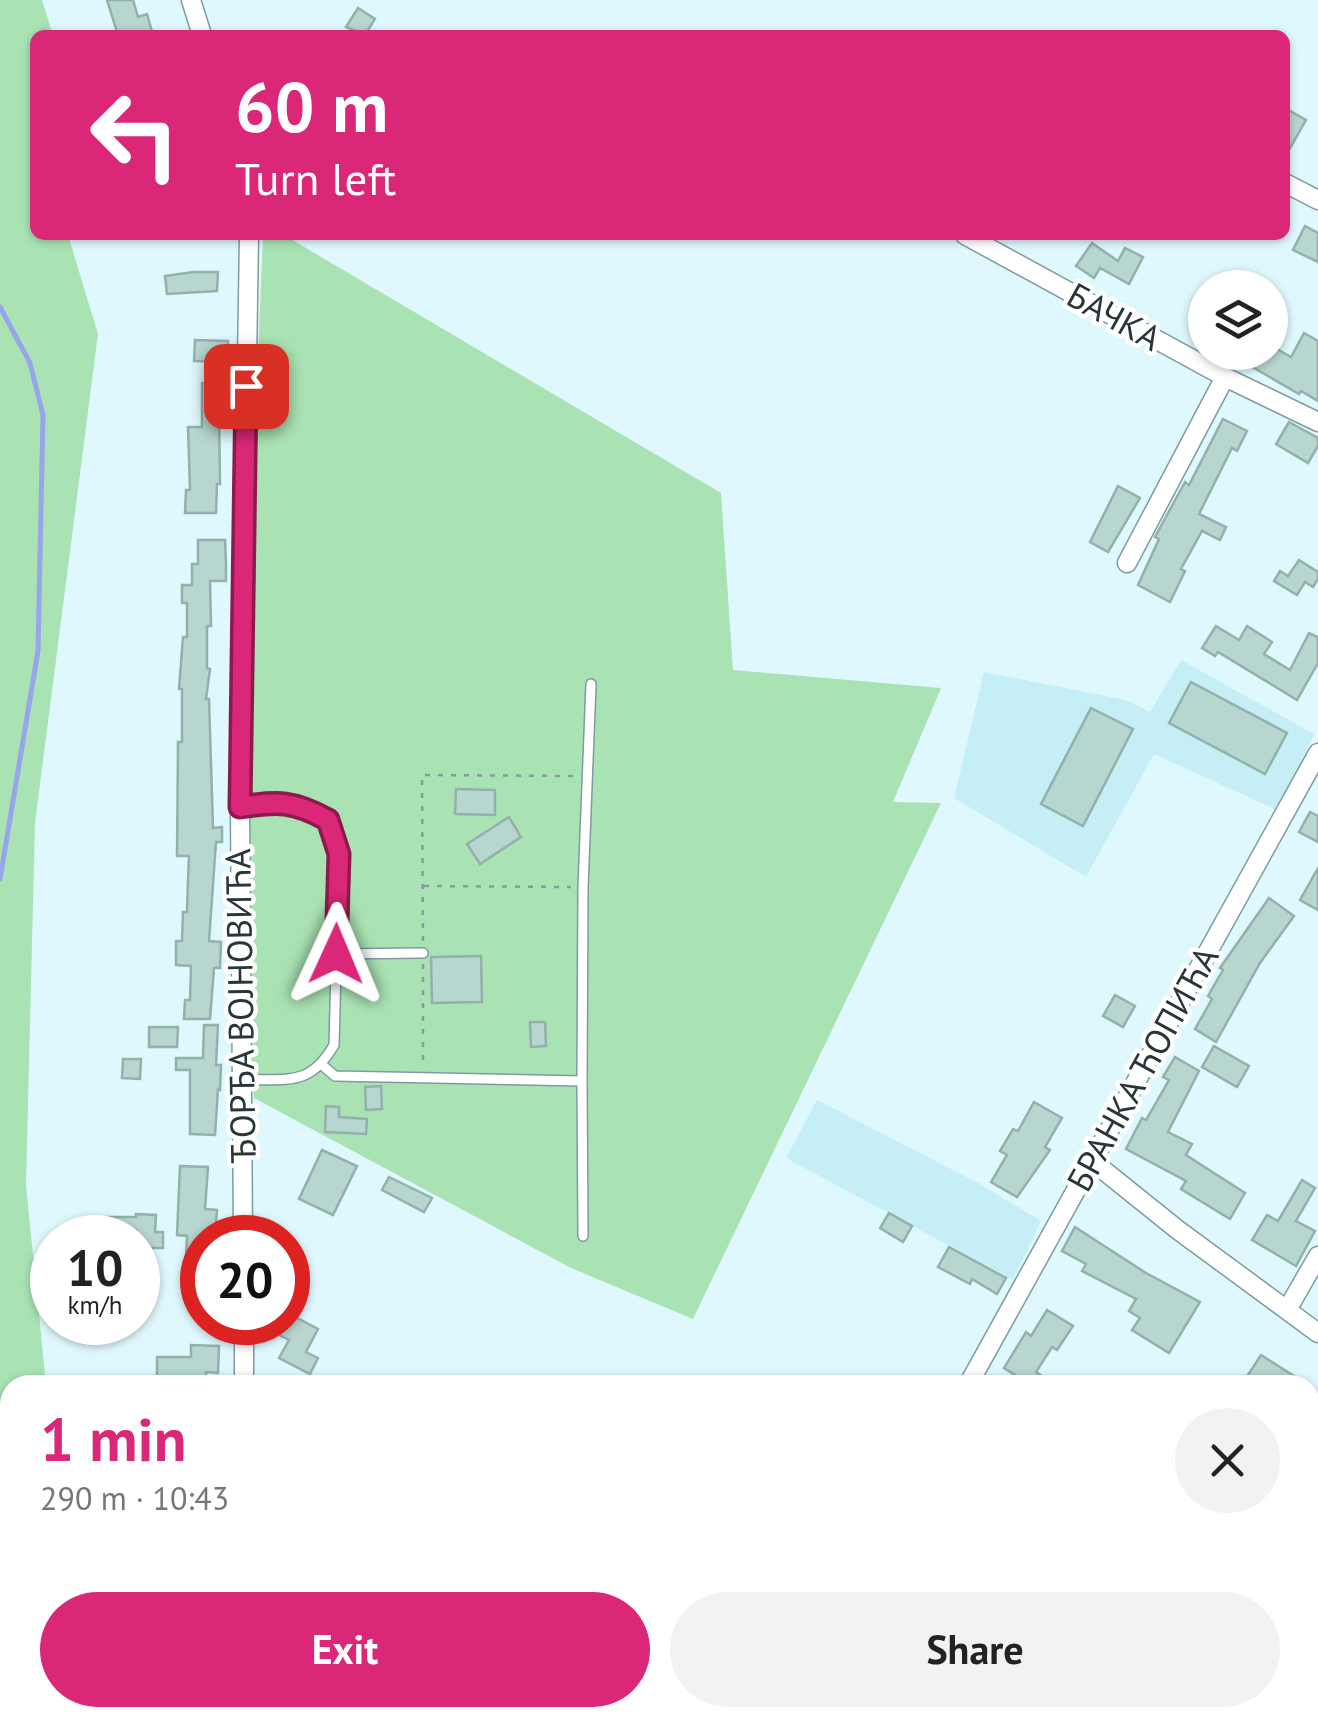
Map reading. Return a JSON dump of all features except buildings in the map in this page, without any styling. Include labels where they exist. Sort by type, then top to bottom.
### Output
[{"type":"street","points":[[191,0],[200,30]]},
{"type":"street","points":[[1290,186],[1318,200]]},
{"type":"street","name":"ЂОРЂА ВОЈНОВИЋА","points":[[243,1215],[240,807],[249,240]]},
{"type":"street","name":"БАЧКА","points":[[974,240],[1224,377],[1318,422]]},
{"type":"street","points":[[1127,562],[1224,377]]},
{"type":"street","name":"БРАНКА ЋОПИЋА","points":[[974,1375],[1318,753]]},
{"type":"street","points":[[1092,1161],[1318,1333]]},
{"type":"street","points":[[1287,1310],[1318,1256]]},
{"type":"street","points":[[244,1345],[244,1375]]},
{"type":"lane","points":[[583,1236],[583,887],[591,684]]},
{"type":"lane","points":[[240,807],[277,801],[305,807],[328,820],[339,854],[334,1044],[322,1065],[300,1078],[242,1080]]},
{"type":"lane","points":[[336,954],[422,953]]},
{"type":"lane","points":[[322,1065],[335,1076],[582,1081]]},
{"type":"path","points":[[423,1078],[422,774],[586,776]]},
{"type":"path","points":[[422,886],[583,887]]},
{"type":"shaded area","points":[[1181,660],[1314,734],[1279,811],[1154,754],[1086,877],[954,798],[984,672],[1126,700],[1150,712]]},
{"type":"shaded area","points":[[817,1100],[980,1184],[1041,1221],[1013,1280],[786,1158]]},
{"type":"green space","points":[[0,0],[42,0],[51,30],[30,30],[30,240],[70,240],[98,334],[35,823],[26,1185],[30,1345],[42,1345],[45,1375],[0,1375]]},
{"type":"green space","points":[[263,240],[292,240],[721,493],[733,670],[941,688],[893,802],[941,803],[693,1319],[571,1268],[254,1098],[238,843]]},
{"type":"waterway","points":[[0,307],[30,363],[43,415],[38,651],[0,879]]},
{"type":"route","points":[[246,386],[240,807],[277,801],[305,807],[328,820],[339,854],[336,954]]}]
